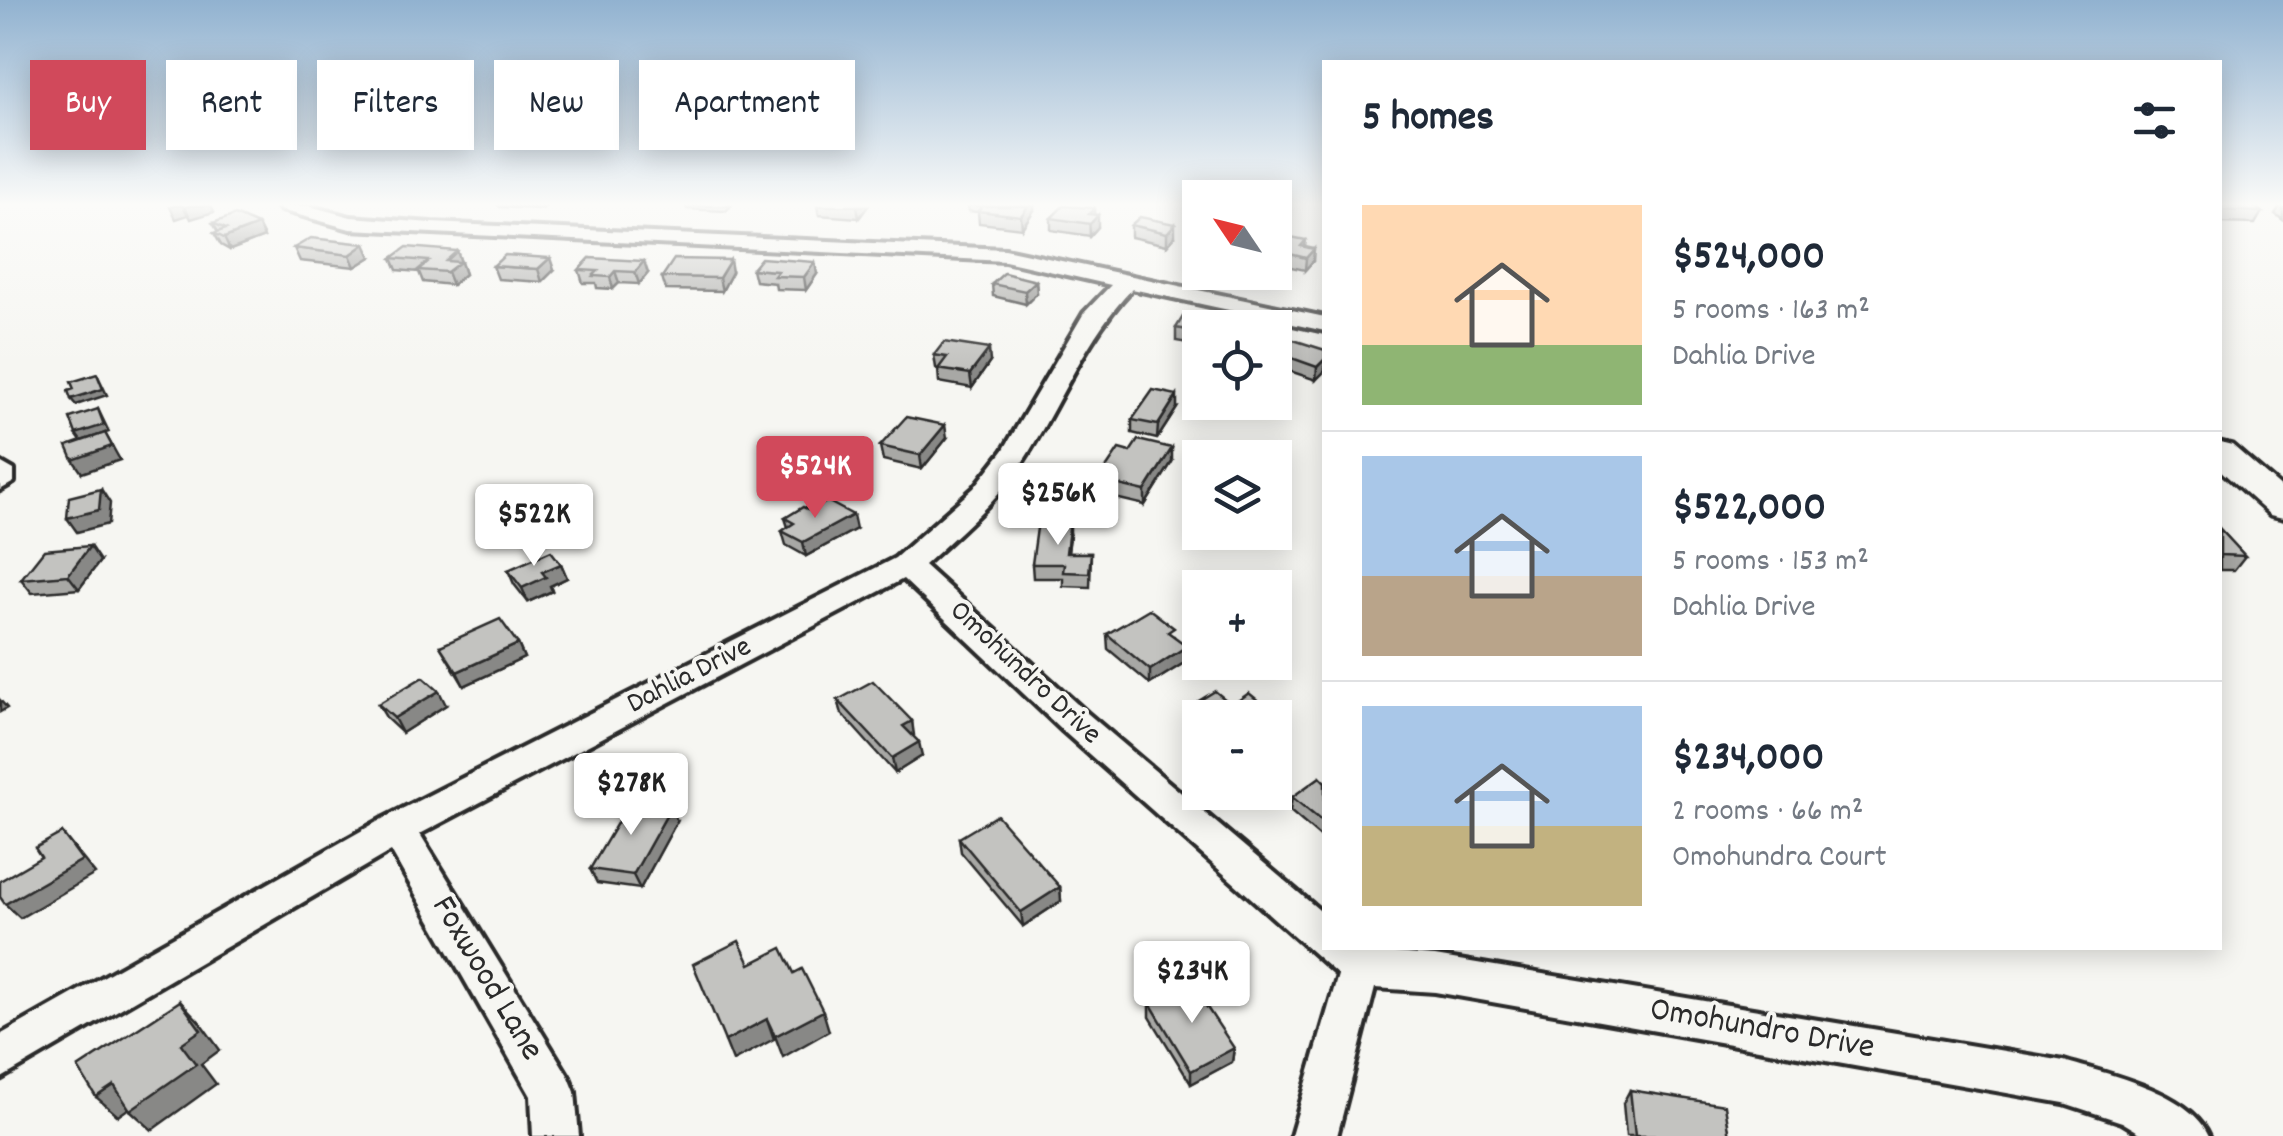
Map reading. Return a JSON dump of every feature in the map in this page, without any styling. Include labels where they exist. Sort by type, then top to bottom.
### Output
[{"type":"main road","points":[[2222,454],[2283,507]]},
{"type":"street","points":[[1030,259],[1322,323]]},
{"type":"street","name":"Dahlia Drive","points":[[0,1058],[396,829],[906,565],[984,494],[1014,454],[1096,313],[1129,279]]},
{"type":"street","points":[[0,470],[0,482]]},
{"type":"street","name":"Omohundro Drive","points":[[906,565],[1075,722],[1322,936]]},
{"type":"street","name":"Foxwood Lane","points":[[396,829],[553,1092],[556,1136]]},
{"type":"street","points":[[1314,1136],[1347,958]]},
{"type":"street","name":"Omohundro Drive","points":[[1347,958],[2064,1082],[2134,1104],[2186,1136]]},
{"type":"building","points":[[404,259],[460,262],[447,272],[418,270],[429,261]]},
{"type":"building","points":[[501,259],[549,259],[538,269],[493,266]]},
{"type":"building","points":[[589,259],[644,261],[635,272],[615,271],[610,277],[593,276],[598,271],[579,270]]},
{"type":"building","points":[[674,259],[730,260],[719,278],[662,277]]},
{"type":"building","points":[[760,259],[815,262],[804,277],[774,276],[778,271],[752,269]]},
{"type":"building","points":[[1004,273],[1036,281],[1025,291],[992,284]]},
{"type":"building","points":[[1292,340],[1322,349],[1322,362],[1317,367],[1292,358]]},
{"type":"building","points":[[944,342],[989,349],[970,374],[938,369],[947,357],[934,355]]},
{"type":"building","points":[[97,374],[103,389],[71,399],[71,382]]},
{"type":"building","points":[[1153,390],[1177,395],[1158,425],[1132,420]]},
{"type":"building","points":[[98,409],[104,425],[76,434],[70,418]]},
{"type":"building","points":[[906,417],[945,425],[920,455],[880,446]]},
{"type":"building","points":[[105,433],[112,446],[73,460],[67,446]]},
{"type":"building","points":[[1138,440],[1172,448],[1145,491],[1098,480],[1119,449],[1130,452]]},
{"type":"building","points":[[101,489],[99,510],[67,518],[69,497]]},
{"type":"building","points":[[827,501],[853,515],[803,542],[782,531],[794,523],[785,518],[803,507],[812,511]]},
{"type":"building","points":[[1038,521],[1070,521],[1066,553],[1091,553],[1089,573],[1063,572],[1064,564],[1032,564]]},
{"type":"building","points":[[2222,531],[2245,556],[2222,555]]},
{"type":"building","points":[[90,546],[68,575],[21,579],[44,550]]},
{"type":"building","points":[[551,551],[561,564],[542,572],[546,577],[522,588],[508,570]]},
{"type":"building","points":[[1149,609],[1174,628],[1168,632],[1182,642],[1182,649],[1150,670],[1107,634]]},
{"type":"building","points":[[500,619],[518,644],[457,672],[440,646]]},
{"type":"building","points":[[423,677],[439,691],[394,718],[378,704]]},
{"type":"building","points":[[873,681],[912,721],[903,726],[919,742],[892,758],[838,700]]},
{"type":"building","points":[[1215,691],[1226,700],[1200,700]]},
{"type":"building","points":[[1249,693],[1258,700],[1239,700]]},
{"type":"building","points":[[1320,777],[1322,779],[1322,822],[1292,797]]},
{"type":"building","points":[[630,801],[671,807],[633,875],[590,869]]},
{"type":"building","points":[[997,815],[1060,887],[1021,912],[959,838]]},
{"type":"building","points":[[62,833],[82,860],[5,904],[0,897],[0,881],[41,857],[35,848]]},
{"type":"building","points":[[739,941],[750,964],[782,948],[794,973],[802,969],[823,1011],[775,1036],[767,1019],[725,1041],[693,964]]},
{"type":"building","points":[[1190,982],[1234,1048],[1191,1071],[1150,1003]]},
{"type":"building","points":[[180,1001],[201,1030],[181,1044],[196,1064],[130,1110],[114,1085],[96,1097],[78,1068]]},
{"type":"building","points":[[1630,1090],[1725,1105],[1730,1136],[1635,1136]]}]
